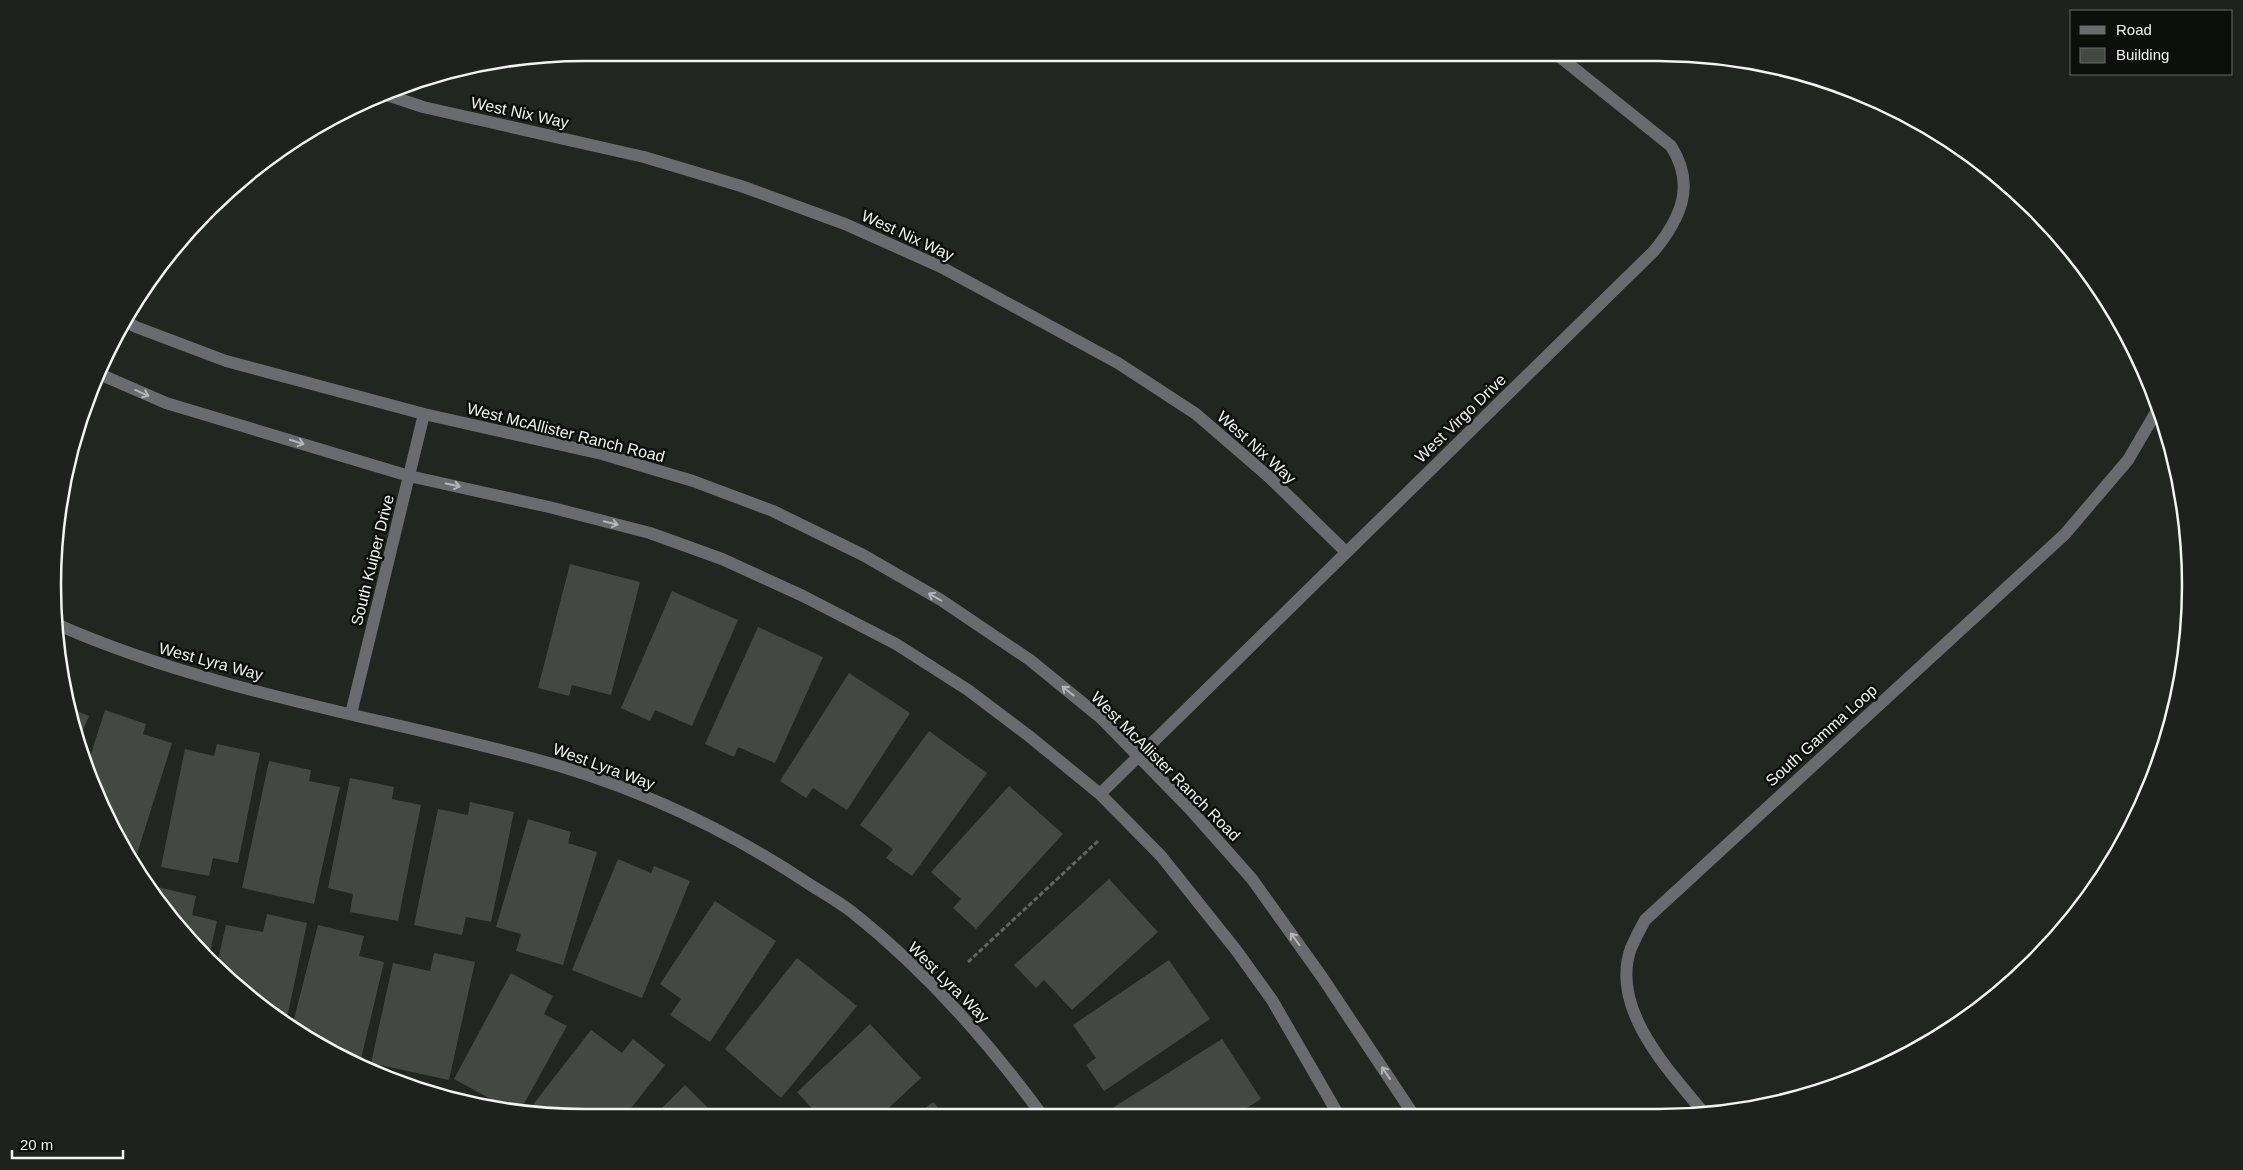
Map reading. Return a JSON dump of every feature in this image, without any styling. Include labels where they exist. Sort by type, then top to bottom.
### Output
[{"type":"street","name":"West Virgo Drive","points":[[1100,794],[1654,251],[1669,233],[1679,212],[1683,194],[1684,173],[1680,159],[1671,146],[1565,61]]},
{"type":"street","name":"West Nix Way","points":[[394,97],[423,107],[644,157],[741,186],[845,224],[941,267],[1118,363],[1196,414],[1269,477],[1346,552]]},
{"type":"street","name":"West McAllister Ranch Road","points":[[130,324],[226,361],[424,414],[602,454],[693,481],[773,511],[863,555],[941,600],[1030,660],[1101,718],[1189,808],[1252,879],[1322,977],[1410,1109]]},
{"type":"street","points":[[105,376],[166,403],[409,476],[549,507],[650,533],[722,559],[803,596],[896,644],[968,690],[1029,736],[1100,794],[1161,856],[1236,950],[1272,1000],[1335,1109]]},
{"type":"street","name":"South Kuiper Drive","points":[[351,714],[424,414]]},
{"type":"street","name":"South Gamma Loop","points":[[1699,1107],[1641,1032],[1629,1001],[1627,974],[1631,949],[1645,920],[2064,534],[2128,460],[2154,416]]},
{"type":"street","name":"West Lyra Way","points":[[63,627],[148,660],[351,714],[534,759],[614,785],[694,819],[779,864],[851,912],[928,981],[979,1034],[1037,1109]]},
{"type":"path","points":[[968,962],[1098,840]]},
{"type":"building","points":[[570,564],[640,582],[611,695],[572,685],[569,696],[538,688]]},
{"type":"building","points":[[672,591],[738,620],[692,726],[655,710],[650,721],[621,708]]},
{"type":"building","points":[[758,627],[823,657],[775,763],[738,747],[734,757],[705,744]]},
{"type":"building","points":[[849,673],[910,713],[847,810],[813,788],[806,798],[780,781]]},
{"type":"building","points":[[105,710],[146,724],[143,734],[172,743],[137,855],[115,817],[90,756]]},
{"type":"building","points":[[77,711],[89,716],[82,732]]},
{"type":"building","points":[[929,731],[987,773],[912,876],[886,858],[893,849],[860,825]]},
{"type":"building","points":[[217,744],[260,753],[238,863],[213,858],[209,876],[161,867],[185,749],[214,756]]},
{"type":"building","points":[[269,761],[311,770],[309,781],[340,787],[314,904],[242,888]]},
{"type":"building","points":[[350,778],[394,787],[392,799],[421,805],[398,921],[350,912],[353,894],[328,888]]},
{"type":"building","points":[[1009,786],[1063,834],[976,929],[953,908],[961,899],[931,872]]},
{"type":"building","points":[[470,802],[514,812],[491,922],[466,917],[462,935],[414,925],[438,809],[468,815]]},
{"type":"building","points":[[528,819],[571,832],[568,843],[597,852],[563,965],[516,951],[521,934],[496,927]]},
{"type":"building","points":[[618,859],[651,873],[654,866],[690,881],[642,998],[572,970]]},
{"type":"building","points":[[1109,879],[1158,932],[1072,1010],[1044,980],[1036,988],[1014,965]]},
{"type":"building","points":[[157,887],[196,896],[192,915],[217,921],[210,950],[169,904]]},
{"type":"building","points":[[715,901],[776,941],[710,1042],[670,1015],[681,999],[660,984]]},
{"type":"building","points":[[267,914],[307,923],[288,1016],[266,1001],[218,958],[226,925],[263,932]]},
{"type":"building","points":[[318,925],[364,936],[359,956],[384,962],[361,1059],[323,1039],[294,1020]]},
{"type":"building","points":[[434,953],[475,962],[449,1080],[371,1063],[393,963],[430,971]]},
{"type":"building","points":[[797,958],[857,1006],[781,1098],[725,1049]]},
{"type":"building","points":[[1169,960],[1210,1019],[1104,1091],[1086,1065],[1096,1058],[1073,1025]]},
{"type":"building","points":[[511,973],[553,996],[544,1014],[567,1026],[523,1105],[494,1101],[454,1079]]},
{"type":"building","points":[[870,1024],[921,1078],[887,1109],[812,1109],[797,1092]]},
{"type":"building","points":[[591,1030],[622,1053],[633,1039],[665,1065],[630,1109],[551,1108],[532,1106]]},
{"type":"building","points":[[1222,1039],[1261,1099],[1245,1109],[1115,1109],[1114,1107]]},
{"type":"building","points":[[685,1085],[709,1109],[661,1109]]},
{"type":"building","points":[[933,1102],[939,1109],[924,1109]]}]
